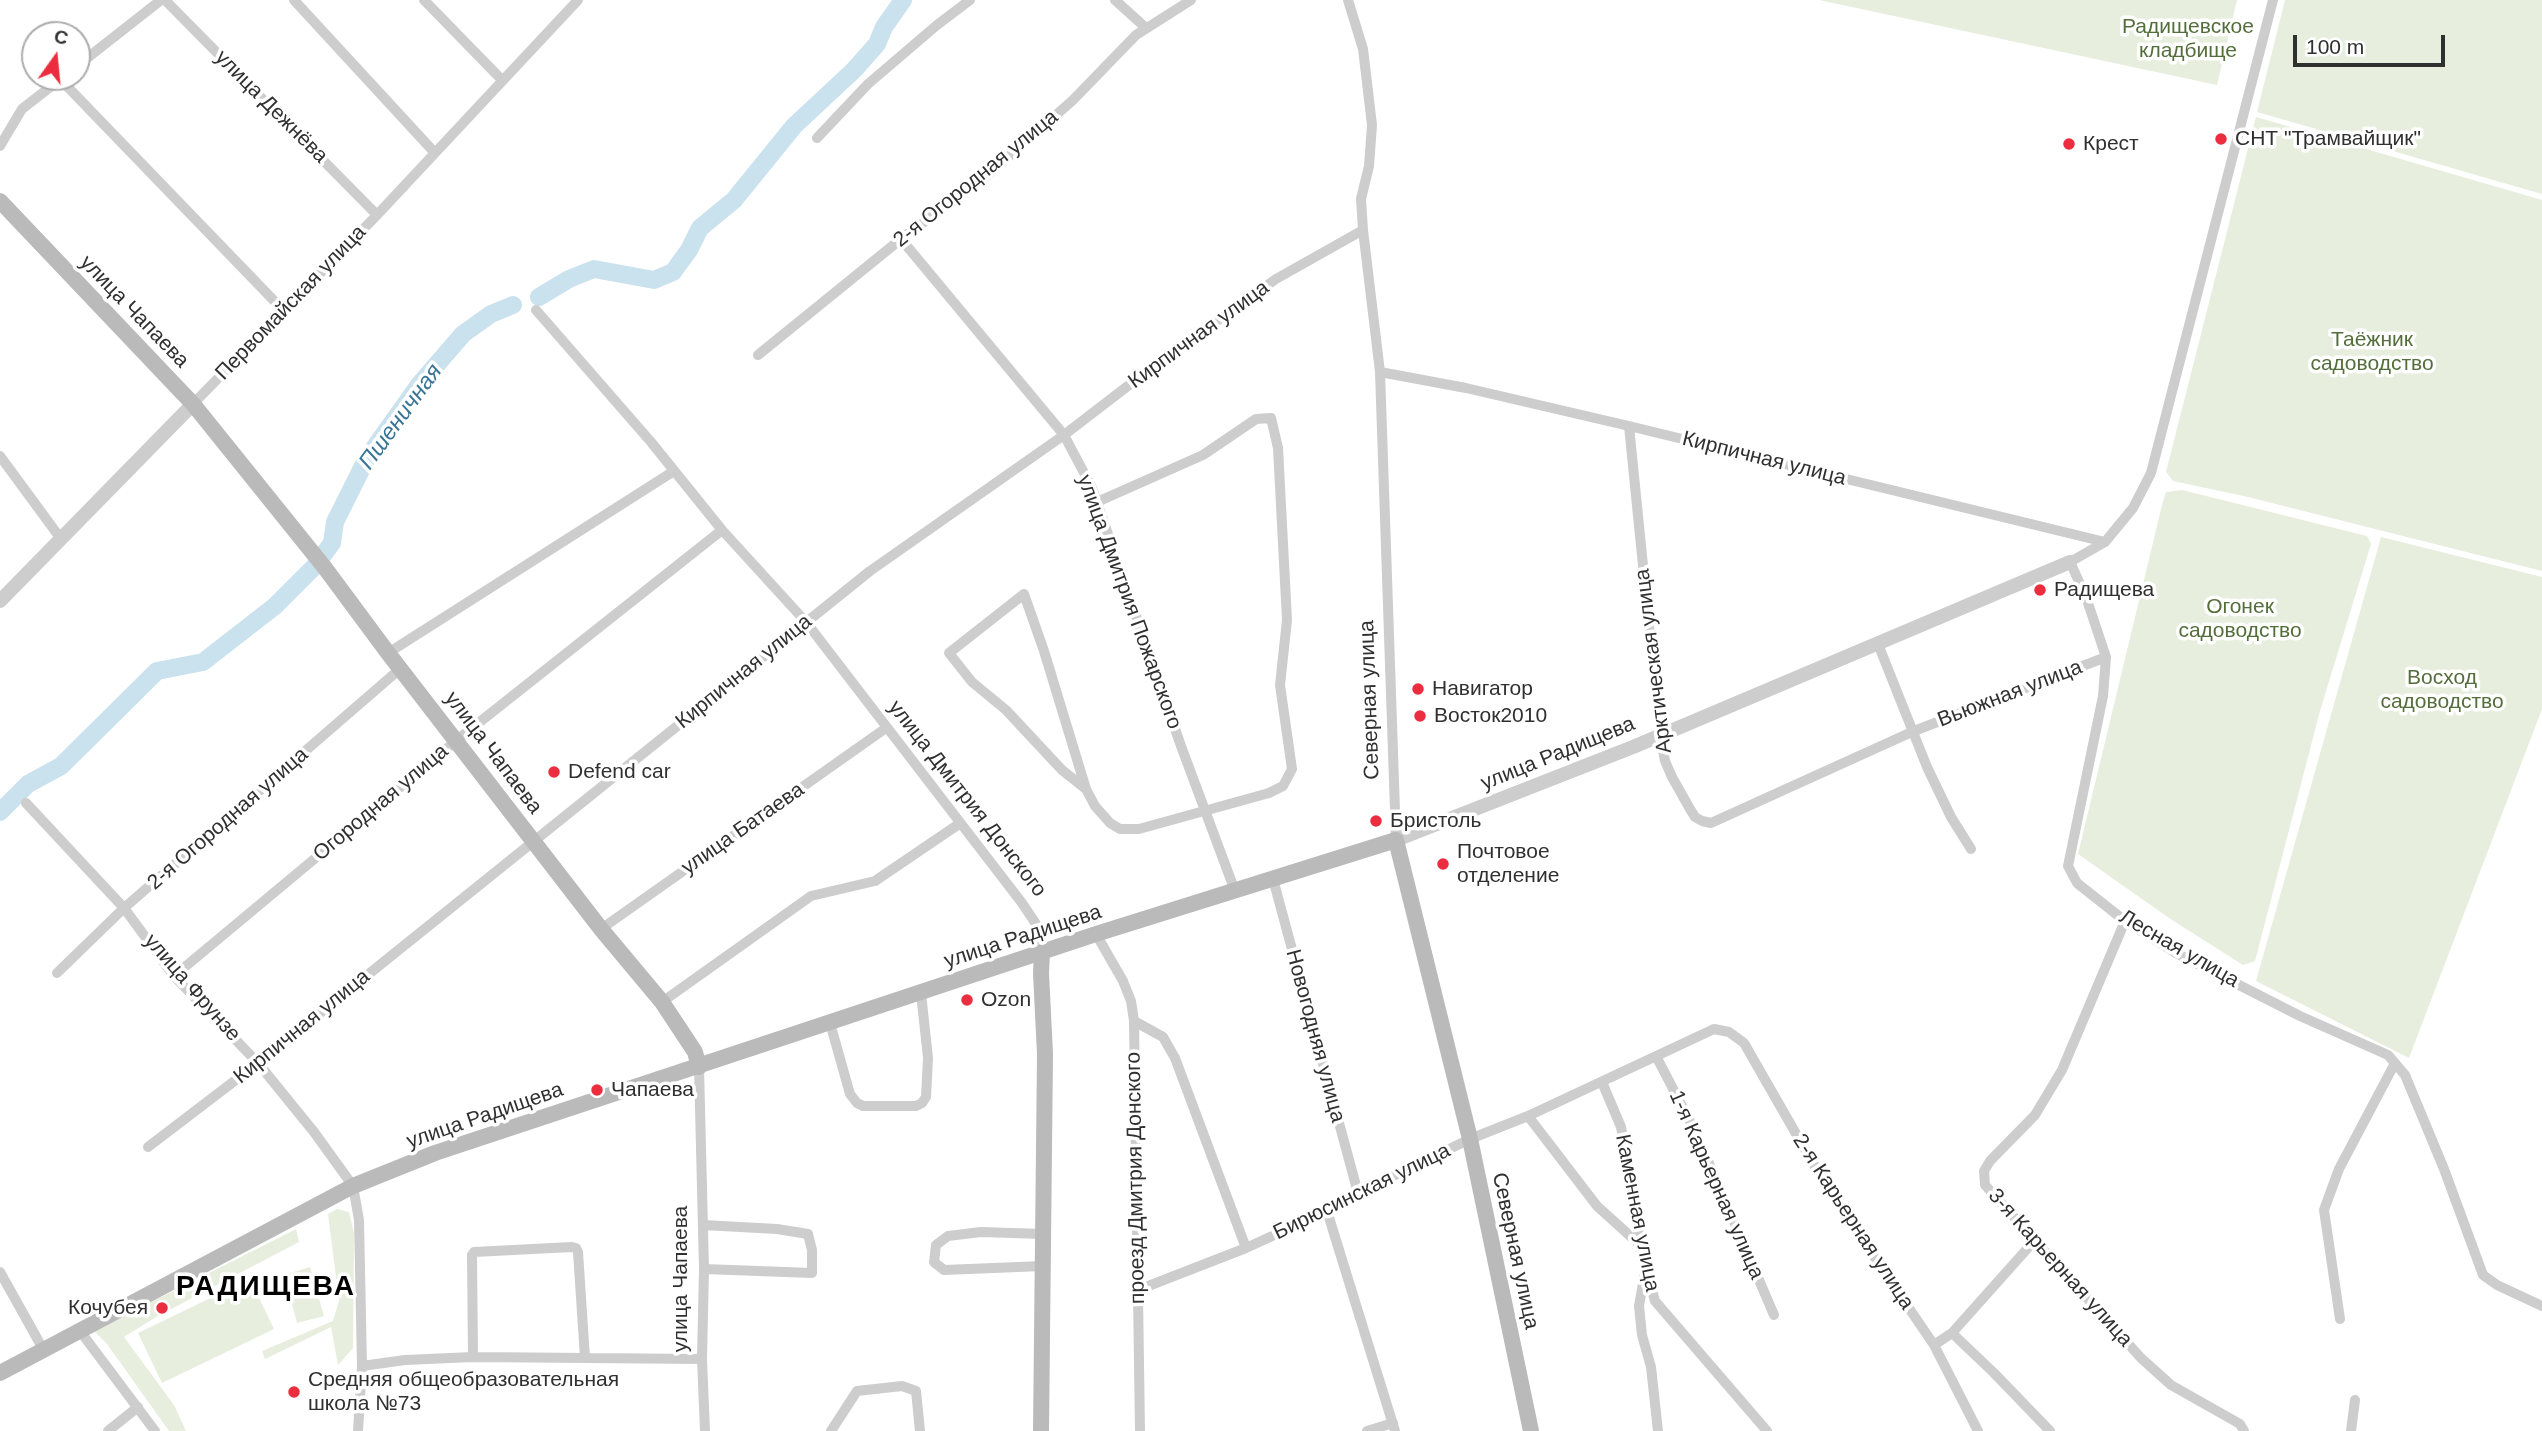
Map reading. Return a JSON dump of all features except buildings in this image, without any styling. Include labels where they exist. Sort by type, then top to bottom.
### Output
[{"type":"main road","name":"улица Чапаева","points":[[0,201],[193,404],[326,568],[388,653],[601,929],[662,1002],[695,1052],[699,1067]]},
{"type":"main road","name":"улица Радищева","points":[[0,1373],[352,1186],[435,1153],[1096,934],[1396,839]]},
{"type":"main road","name":"Северная улица","points":[[1396,839],[1470,1139],[1531,1431]]},
{"type":"main road","name":"улица Дмитрия Донского","points":[[1041,1431],[1045,1055],[1042,952]]},
{"type":"street","points":[[91,55],[163,0]]},
{"type":"street","name":"улица Дежнёва","points":[[163,0],[377,215]]},
{"type":"street","points":[[294,0],[435,153]]},
{"type":"street","points":[[424,0],[502,80]]},
{"type":"street","points":[[817,138],[867,84],[937,24],[970,0]]},
{"type":"street","points":[[1115,0],[1146,28]]},
{"type":"street","name":"2-я Огородная улица","points":[[758,355],[901,239],[988,175],[1073,100],[1136,35],[1191,0]]},
{"type":"street","name":"Северная улица","points":[[1348,0],[1363,49],[1372,125],[1369,166],[1361,199],[1380,372],[1396,839]]},
{"type":"street","points":[[2070,562],[2105,542],[2133,508],[2151,473],[2273,0]]},
{"type":"street","name":"Первомайская улица","points":[[0,601],[377,215],[576,1]]},
{"type":"street","points":[[0,146],[22,109],[45,91]]},
{"type":"street","points":[[74,91],[283,310]]},
{"type":"street","name":"Кирпичная улица","points":[[148,1147],[258,1063],[880,563],[1064,435],[1159,362],[1276,279],[1363,230]]},
{"type":"street","name":"улица Дмитрия Пожарского","points":[[901,239],[1064,435],[1092,488],[1235,891]]},
{"type":"street","name":"улица Дмитрия Донского","points":[[536,310],[722,530],[806,622],[1022,903],[1042,933],[1042,952]]},
{"type":"street","name":"Кирпичная улица","points":[[1380,372],[1466,388],[1629,426],[2105,542]]},
{"type":"street","points":[[1086,789],[1062,770],[1006,710],[972,682],[949,653],[1024,594],[1086,789],[1095,806],[1110,823],[1120,829],[1139,829],[1205,810],[1283,786],[1292,769],[1280,685],[1287,621],[1278,448],[1271,418],[1256,419],[1203,454],[1097,502]]},
{"type":"street","name":"Арктическая улица","points":[[1629,426],[1660,735],[1665,761],[1695,817],[1711,824],[1914,731]]},
{"type":"street","points":[[0,456],[61,539]]},
{"type":"street","points":[[388,653],[674,471]]},
{"type":"street","name":"Огородная улица","points":[[174,976],[457,740],[722,530]]},
{"type":"street","name":"улица Радищева","points":[[1396,839],[1660,735],[2070,562]]},
{"type":"street","name":"Лесная улица","points":[[2070,562],[2090,607],[2106,657],[2103,696],[2068,866],[2077,883],[2125,920],[2176,953],[2300,1016],[2388,1055],[2405,1075],[2483,1275],[2497,1285],[2542,1306]]},
{"type":"street","points":[[1878,644],[1927,767],[1945,805],[1971,849]]},
{"type":"street","name":"Вьюжная улица","points":[[1914,731],[2106,657]]},
{"type":"street","name":"2-я Огородная улица","points":[[57,973],[124,908],[401,667]]},
{"type":"street","name":"улица Батаева","points":[[601,929],[886,728]]},
{"type":"street","name":"улица Фрунзе","points":[[26,803],[124,908],[174,976],[258,1063],[314,1132],[352,1186],[359,1220],[362,1366],[358,1431]]},
{"type":"street","points":[[662,1002],[811,896],[875,881],[959,824]]},
{"type":"street","name":"Новогодняя улица","points":[[1273,879],[1358,1193]]},
{"type":"street","name":"3-я Карьерная улица","points":[[2125,920],[2062,1070],[2035,1115],[1990,1161],[1984,1171],[1985,1185],[2141,1358],[2171,1385],[2239,1424],[2244,1431]]},
{"type":"street","name":"проезд Дмитрия Донского","points":[[1096,934],[1123,981],[1131,1000],[1134,1021],[1140,1431]]},
{"type":"street","points":[[830,1023],[850,1094],[857,1103],[863,1106],[916,1106],[926,1097],[928,1058],[921,993]]},
{"type":"street","name":"Бирюсинская улица","points":[[1134,1021],[1163,1037],[1175,1058],[1246,1248],[1327,1211],[1358,1193],[1470,1139],[1528,1116],[1714,1029]]},
{"type":"street","name":"2-я Карьерная улица","points":[[1714,1029],[1729,1032],[1744,1043],[1826,1186],[1934,1345],[1978,1431]]},
{"type":"street","name":"1-я Карьерная улица","points":[[1657,1056],[1696,1133],[1774,1315]]},
{"type":"street","points":[[2340,1319],[2324,1210],[2339,1169],[2395,1063]]},
{"type":"street","name":"улица Чапаева","points":[[699,1067],[705,1431]]},
{"type":"street","name":"Каменная улица","points":[[1602,1082],[1624,1140],[1638,1221],[1639,1244],[1655,1301],[1767,1431]]},
{"type":"street","points":[[1528,1116],[1597,1206],[1639,1244]]},
{"type":"street","points":[[1327,1211],[1394,1427],[1367,1431]]},
{"type":"street","points":[[703,1224],[808,1234],[812,1250],[812,1273],[704,1269]]},
{"type":"street","points":[[1043,1234],[981,1232],[948,1236],[936,1245],[934,1262],[944,1270],[1043,1266]]},
{"type":"street","points":[[1934,1345],[1952,1333],[2035,1240]]},
{"type":"street","points":[[473,1357],[474,1252],[572,1247],[578,1252],[585,1358]]},
{"type":"street","points":[[1138,1290],[1246,1248]]},
{"type":"street","points":[[1646,1268],[1639,1306],[1642,1335],[1651,1367],[1658,1431]]},
{"type":"street","points":[[0,1272],[43,1349]]},
{"type":"street","points":[[80,1331],[155,1431]]},
{"type":"street","points":[[1952,1333],[2050,1431]]},
{"type":"street","points":[[362,1366],[405,1360],[473,1357],[702,1359]]},
{"type":"street","points":[[831,1431],[857,1391],[902,1386],[916,1391],[920,1431]]},
{"type":"street","points":[[2351,1431],[2355,1400]]},
{"type":"street","points":[[108,1431],[138,1407]]},
{"type":"green space","name":"Радищевское кладбище","points":[[1819,0],[2237,0],[2217,85]]},
{"type":"green space","points":[[2285,0],[2542,0],[2542,194],[2257,112]]},
{"type":"green space","name":"Таёжник садоводство","points":[[2256,117],[2542,200],[2542,571],[2248,497],[2173,481],[2166,472]]},
{"type":"green space","name":"Огонек садоводство","points":[[2182,490],[2367,536],[2371,544],[2320,711],[2255,961],[2243,965],[2169,918],[2078,854],[2162,505],[2166,492]]},
{"type":"green space","name":"Восход садоводство","points":[[2381,537],[2542,577],[2542,709],[2409,1058],[2256,981]]},
{"type":"green space","points":[[337,1209],[349,1212],[354,1233],[353,1348],[338,1365],[331,1327],[265,1359],[262,1351],[333,1321],[339,1301],[328,1214]]},
{"type":"green space","points":[[296,1229],[299,1242],[156,1317],[124,1337],[174,1405],[186,1431],[169,1431],[107,1344],[93,1330]]},
{"type":"green space","points":[[310,1267],[324,1316],[297,1323],[284,1275]]},
{"type":"green space","points":[[250,1279],[274,1329],[162,1383],[138,1333]]},
{"type":"waterway","name":"Пшеничная","points":[[539,297],[569,279],[594,269],[654,280],[673,272],[689,250],[700,228],[734,200],[794,126],[854,70],[877,44],[884,27],[903,0]]},
{"type":"waterway","name":"Пшеничная","points":[[0,812],[28,784],[61,766],[157,671],[203,662],[275,606],[315,566],[332,543],[335,522],[367,458],[419,385],[463,334],[491,314],[513,305]]},
{"type":"place","name":"СНТ \"Трамвайщик\"","points":[[2221,139]]},
{"type":"place","name":"Крест","points":[[2069,144]]},
{"type":"place","name":"Радищева","points":[[2040,590]]},
{"type":"place","name":"Навигатор","points":[[1418,689]]},
{"type":"place","name":"Восток2010","points":[[1420,716]]},
{"type":"place","name":"Defend car","points":[[554,772]]},
{"type":"place","name":"Бристоль","points":[[1376,821]]},
{"type":"place","name":"Почтовое отделение","points":[[1443,864]]},
{"type":"place","name":"Ozon","points":[[967,1000]]},
{"type":"place","name":"Чапаева","points":[[597,1090]]},
{"type":"place","name":"Кочубея","points":[[162,1308]]},
{"type":"place","name":"Средняя общеобразовательная школа №73","points":[[294,1392]]},
{"type":"district","name":"РАДИЩЕВА","points":[[266,1287]]}]
